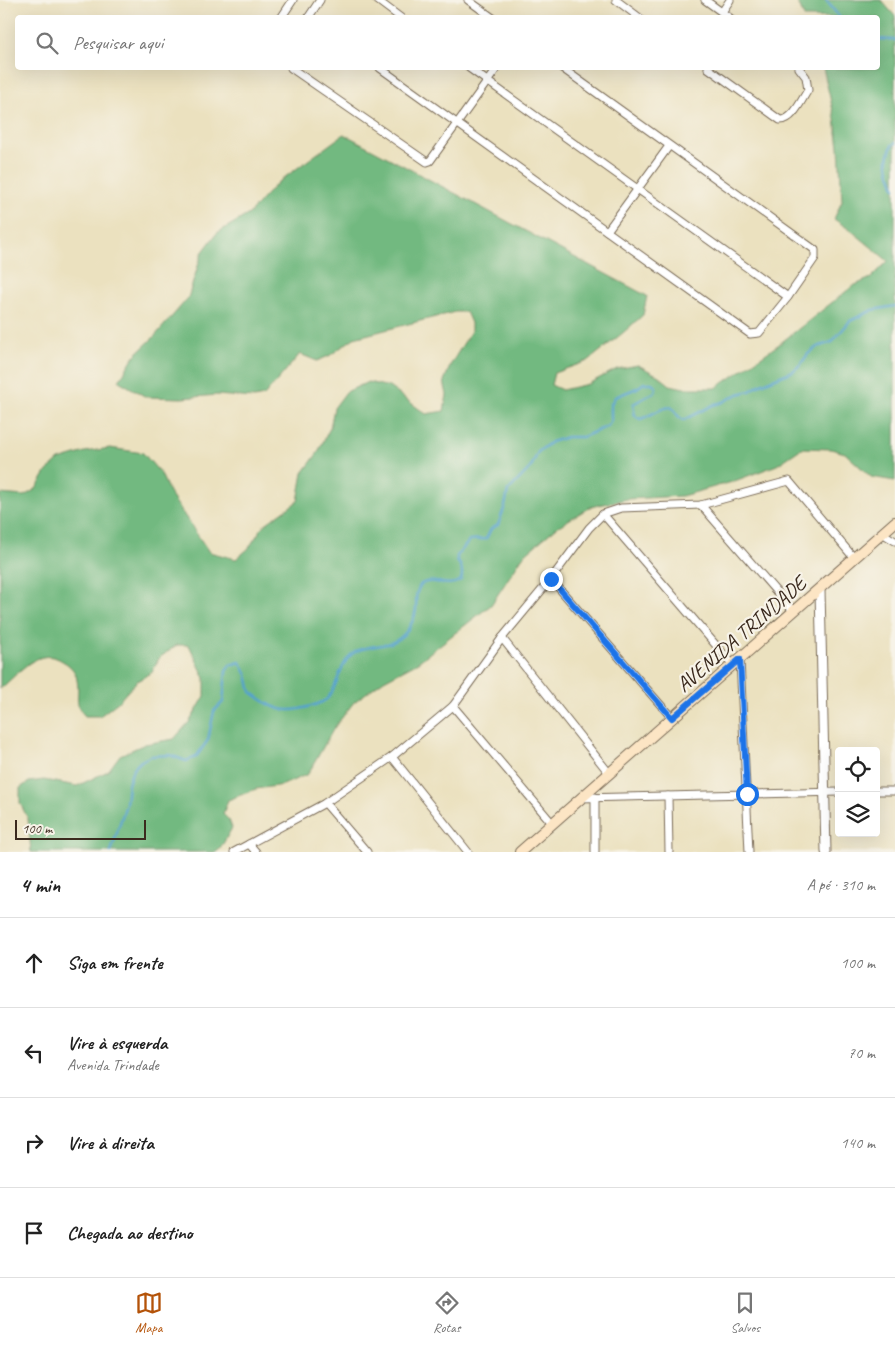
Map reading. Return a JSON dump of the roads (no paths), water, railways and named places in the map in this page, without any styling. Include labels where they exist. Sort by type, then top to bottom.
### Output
[{"type":"main road","name":"AVENIDA TRINDADE","points":[[520,852],[609,772],[820,590],[895,522]]},
{"type":"street","points":[[283,15],[293,0]]},
{"type":"street","points":[[310,15],[320,0]]},
{"type":"street","points":[[377,0],[397,15]]},
{"type":"street","points":[[468,0],[489,15]]},
{"type":"street","points":[[617,0],[636,15]]},
{"type":"street","points":[[705,0],[726,15]]},
{"type":"street","points":[[722,12],[730,0]]},
{"type":"street","points":[[294,70],[426,162],[430,161],[496,70]]},
{"type":"street","points":[[383,70],[750,334],[756,334],[762,330],[815,258],[815,250],[565,70]]},
{"type":"street","points":[[473,70],[788,297]]},
{"type":"street","points":[[711,70],[780,120],[790,117],[808,90],[806,77],[801,70]]},
{"type":"street","points":[[607,231],[669,146]]},
{"type":"street","points":[[234,852],[325,802],[392,757],[453,706],[502,638],[551,579],[588,528],[603,514],[621,508],[701,505],[789,481],[854,558]]},
{"type":"street","points":[[701,505],[794,612]]},
{"type":"street","points":[[603,514],[736,662],[747,794],[749,852]]},
{"type":"street","points":[[882,533],[895,541]]},
{"type":"street","points":[[551,579],[672,718]]},
{"type":"street","points":[[820,590],[826,852]]},
{"type":"street","points":[[502,638],[609,772]]},
{"type":"street","points":[[453,706],[552,823]]},
{"type":"street","points":[[392,757],[468,852]]},
{"type":"street","points":[[880,791],[895,791]]},
{"type":"street","points":[[581,798],[835,792]]},
{"type":"street","points":[[668,796],[669,852]]},
{"type":"street","points":[[595,798],[595,852]]},
{"type":"street","points":[[325,802],[367,852]]},
{"type":"street","points":[[249,844],[256,852]]},
{"type":"waterway","points":[[826,0],[838,15]]},
{"type":"waterway","points":[[880,39],[895,40]]},
{"type":"waterway","points":[[895,143],[892,145],[888,158],[889,171],[895,188]]},
{"type":"waterway","points":[[111,852],[126,804],[128,784],[133,769],[141,761],[151,756],[170,755],[186,761],[196,757],[208,740],[214,711],[223,702],[226,671],[230,665],[240,662],[247,675],[251,692],[266,703],[279,709],[302,709],[322,702],[330,695],[343,665],[354,652],[390,643],[405,633],[414,616],[417,594],[421,584],[431,581],[450,584],[461,580],[462,570],[457,561],[457,556],[470,540],[486,539],[491,529],[498,525],[508,491],[531,467],[538,452],[551,442],[567,437],[583,437],[608,426],[611,420],[611,404],[615,397],[644,383],[652,383],[656,387],[655,392],[633,404],[635,416],[640,419],[663,408],[671,407],[684,420],[713,405],[750,391],[761,384],[793,371],[817,347],[832,342],[850,321],[873,310],[895,306]]}]
